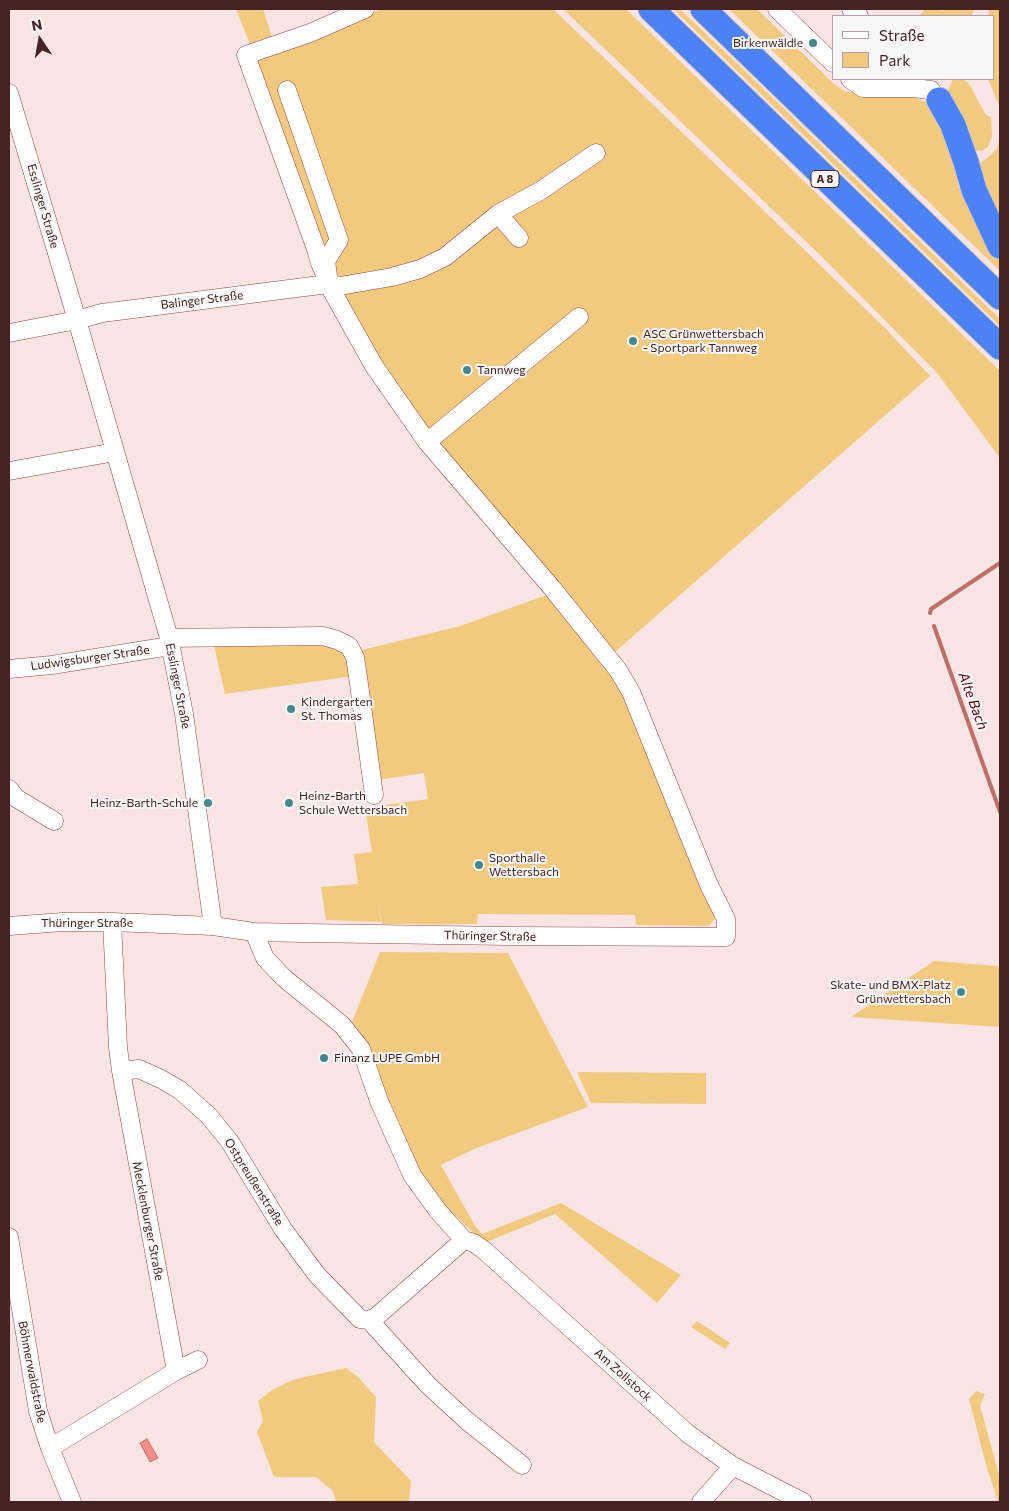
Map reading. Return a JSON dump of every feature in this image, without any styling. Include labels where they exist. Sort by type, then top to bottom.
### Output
[{"type":"highway","name":"A 8","points":[[651,9],[1000,347]]},
{"type":"highway","points":[[703,9],[1000,297]]},
{"type":"highway","points":[[930,90],[953,124],[974,190],[1000,246]]},
{"type":"street","points":[[365,9],[310,33],[246,55],[328,284],[374,366],[427,442],[579,317]]},
{"type":"street","points":[[777,9],[832,62]]},
{"type":"street","points":[[851,80],[863,88],[930,90]]},
{"type":"street","points":[[288,90],[339,240],[326,261],[328,284]]},
{"type":"street","name":"Esslinger Straße","points":[[11,103],[77,320],[170,642],[184,714],[213,926]]},
{"type":"street","name":"Balinger Straße","points":[[77,320],[102,312],[328,284],[340,286],[385,279],[420,269],[445,257],[498,214],[540,191],[596,153]]},
{"type":"street","points":[[498,214],[520,238]]},
{"type":"street","points":[[9,333],[77,320]]},
{"type":"street","name":"Thüringer Straße","points":[[9,926],[63,922],[112,922],[213,926],[254,932],[507,936],[726,936],[726,919],[709,886],[631,692],[618,670],[505,532],[427,442]]},
{"type":"street","points":[[9,471],[115,452]]},
{"type":"street","name":"Ludwigsburger Straße","points":[[9,669],[61,664],[170,642],[323,636],[337,640],[349,646],[355,657],[374,795]]},
{"type":"street","points":[[9,788],[16,798],[54,821]]},
{"type":"street","name":"Mecklenburger Straße","points":[[112,922],[118,1047],[121,1071],[176,1371]]},
{"type":"street","points":[[254,932],[265,958],[284,978],[342,1025],[361,1049],[379,1101],[412,1175],[438,1211],[464,1240],[377,1316],[369,1320]]},
{"type":"street","name":"Ostpreußenstraße","points":[[121,1071],[140,1069],[161,1079],[180,1090],[209,1116],[230,1142],[283,1229],[317,1275],[360,1320],[369,1320],[428,1385],[466,1420],[522,1465]]},
{"type":"street","name":"Böhmerwaldstraße","points":[[9,1237],[18,1302],[38,1410],[50,1448],[72,1502]]},
{"type":"street","name":"Am Zollstock","points":[[464,1240],[485,1251],[687,1432],[733,1466],[795,1501]]},
{"type":"street","points":[[50,1448],[176,1371],[198,1360]]},
{"type":"street","points":[[701,1502],[733,1466]]},
{"type":"green space","points":[[236,9],[263,9],[273,40],[253,46],[250,44]]},
{"type":"green space","name":"ASC Grünwettersbach - Sportpark Tannweg","points":[[381,9],[553,9],[886,329],[930,376],[615,652],[436,439],[380,362],[333,280],[256,58],[312,40]]},
{"type":"green space","points":[[563,9],[626,9],[1000,371],[1000,458],[937,373],[822,257]]},
{"type":"green space","points":[[673,9],[680,9],[742,68],[1000,319],[1000,326]]},
{"type":"green space","points":[[729,9],[757,9],[834,84],[844,91],[864,95],[913,97],[931,104],[1000,260],[1000,271]]},
{"type":"green space","points":[[925,9],[942,11],[945,9],[974,9],[972,15],[920,15]]},
{"type":"green space","points":[[989,9],[1000,9],[1000,108],[988,80],[994,80],[994,15],[988,15]]},
{"type":"green space","points":[[953,80],[964,80],[969,84],[986,115],[991,117],[992,137],[988,147],[982,151],[973,150],[946,96]]},
{"type":"green space","points":[[1000,134],[1000,235],[978,166],[997,149]]},
{"type":"green space","points":[[547,595],[618,674],[717,915],[709,926],[636,925],[635,915],[478,914],[477,924],[382,924],[378,901],[381,922],[326,920],[321,887],[358,884],[354,854],[372,852],[365,808],[428,799],[424,773],[378,780],[359,655],[362,650],[460,626]]},
{"type":"green space","points":[[321,640],[346,649],[354,676],[225,694],[213,642]]},
{"type":"green space","points":[[380,952],[508,953],[588,1107],[474,1149],[441,1165],[475,1226],[482,1234],[561,1203],[681,1275],[657,1303],[555,1214],[484,1243],[443,1204],[422,1175],[406,1148],[358,1029],[352,1022]]},
{"type":"green space","points":[[934,961],[998,966],[1000,972],[1000,1027],[851,1017]]},
{"type":"green space","points":[[577,1072],[706,1073],[706,1104],[591,1103]]},
{"type":"green space","points":[[697,1321],[730,1343],[725,1349],[691,1327]]},
{"type":"green space","points":[[346,1368],[358,1377],[376,1397],[374,1442],[411,1481],[409,1502],[336,1502],[333,1491],[316,1477],[274,1477],[257,1432],[263,1421],[258,1401],[272,1390],[295,1379]]},
{"type":"green space","points":[[976,1391],[985,1394],[980,1406],[1000,1478],[1000,1502],[998,1502],[986,1465],[969,1399]]},
{"type":"shaded area","points":[[147,1439],[158,1458],[150,1462],[140,1443]]},
{"type":"waterway","name":"Alte Bach","points":[[930,613],[931,609],[1000,563]]},
{"type":"waterway","name":"Alte Bach","points":[[934,626],[1000,812]]},
{"type":"place","name":"Birkenwäldle","points":[[813,43]]},
{"type":"place","name":"ASC Grünwettersbach - Sportpark Tannweg","points":[[633,341]]},
{"type":"place","name":"Tannweg","points":[[467,370]]},
{"type":"place","name":"Kindergarten St. Thomas","points":[[291,709]]},
{"type":"place","name":"Heinz-Barth-Schule","points":[[208,803]]},
{"type":"place","name":"Heinz-Barth Schule Wettersbach","points":[[289,803]]},
{"type":"place","name":"Sporthalle Wettersbach","points":[[479,865]]},
{"type":"place","name":"Skate- und BMX-Platz Grünwettersbach","points":[[961,992]]},
{"type":"place","name":"Finanz LUPE GmbH","points":[[324,1058]]}]
